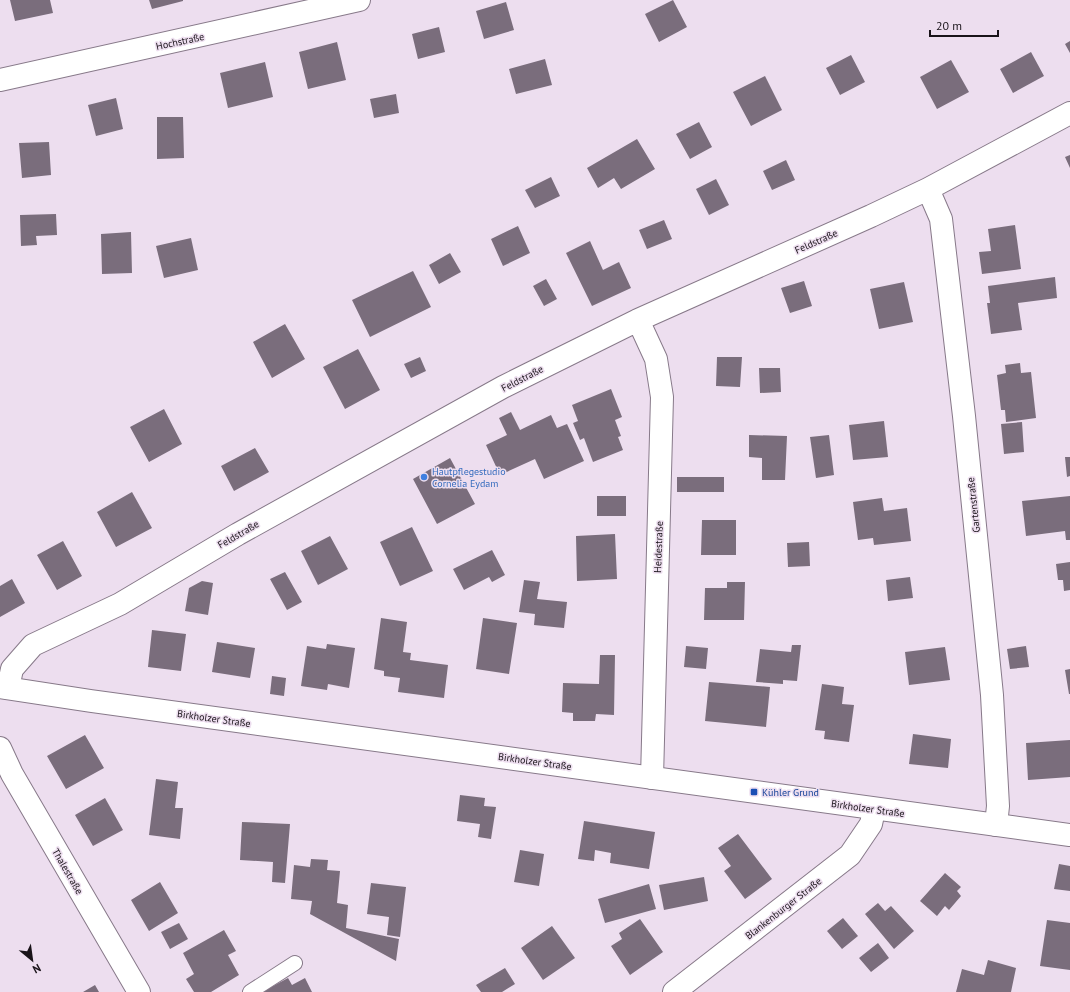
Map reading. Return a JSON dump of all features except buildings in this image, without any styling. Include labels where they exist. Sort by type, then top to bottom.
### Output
[{"type":"street","name":"Hochstraße","points":[[0,80],[359,0]]},
{"type":"street","name":"Feldstraße","points":[[4,687],[12,669],[33,645],[120,604],[238,534],[503,387],[638,320],[928,189],[1070,113]]},
{"type":"street","name":"Gartenstraße","points":[[928,189],[941,219],[964,416],[992,695],[998,806],[996,825]]},
{"type":"street","name":"Heidestraße","points":[[638,320],[656,359],[662,398],[652,778]]},
{"type":"street","name":"Birkholzer Straße","points":[[4,687],[92,701],[874,810],[1070,835]]},
{"type":"street","name":"Thalestraße","points":[[0,748],[12,774],[139,992]]},
{"type":"street","name":"Blankenburger Straße","points":[[674,992],[850,855],[870,824],[874,810]]},
{"type":"lane","points":[[250,992],[295,964]]},
{"type":"place","name":"Hautpflegestudio Cornelia Eydam","points":[[424,477]]},
{"type":"place","name":"Kühler Grund","points":[[754,792]]}]
